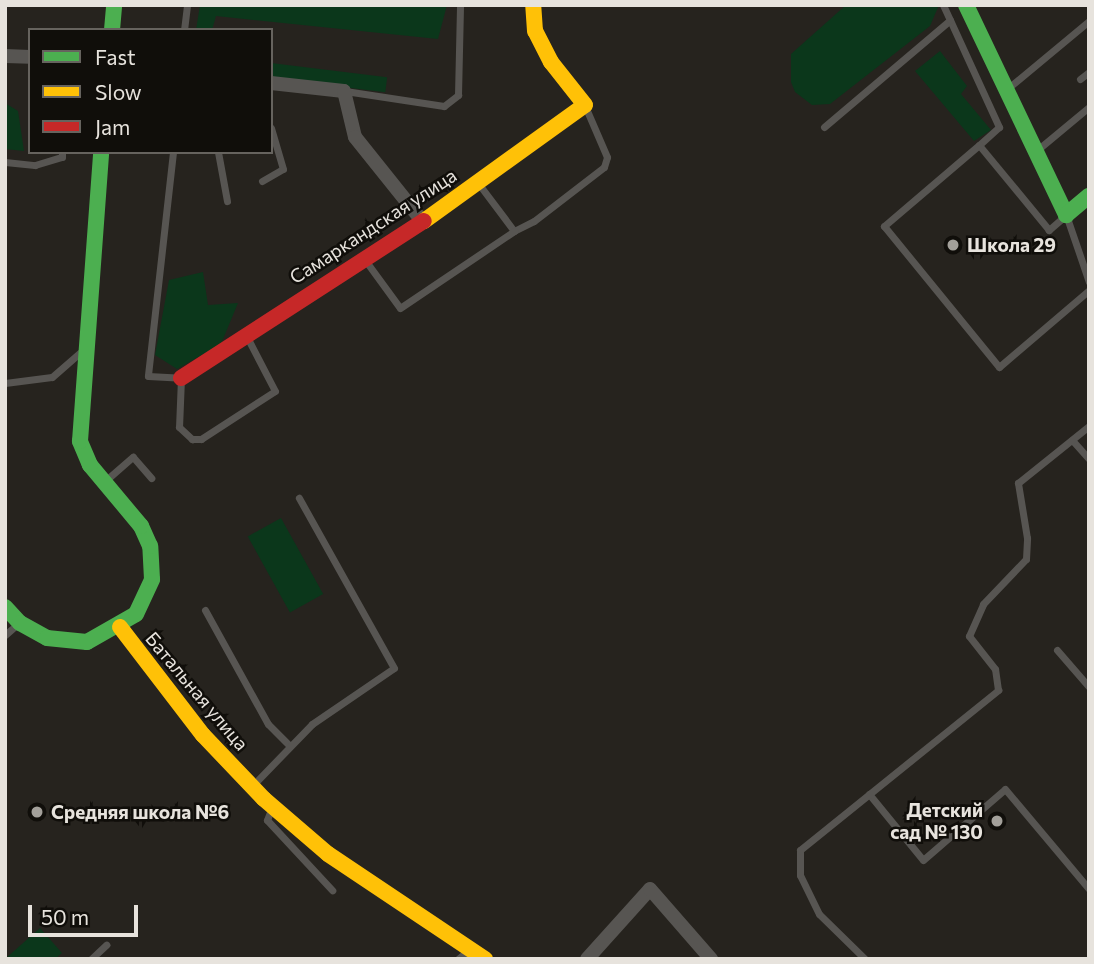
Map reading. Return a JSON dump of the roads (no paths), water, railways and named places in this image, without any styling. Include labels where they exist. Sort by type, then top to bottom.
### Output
[{"type":"street","points":[[112,28],[114,5]]},
{"type":"street","points":[[533,5],[540,41],[584,105]]},
{"type":"street","points":[[966,5],[1066,215],[1089,196]]},
{"type":"street","points":[[5,56],[28,57]]},
{"type":"street","points":[[273,83],[345,91],[355,137],[423,222]]},
{"type":"street","name":"Самаркандская улица","points":[[181,378],[363,258],[423,222],[584,105]]},
{"type":"street","name":"Батальная улица","points":[[102,154],[80,441],[105,482],[141,526],[154,568],[148,596],[120,627],[202,736],[251,786],[328,854],[464,954],[485,959]]},
{"type":"street","points":[[5,607],[20,623],[47,638],[76,643],[120,627]]},
{"type":"street","points":[[587,959],[650,889],[711,959]]},
{"type":"lane","points":[[184,28],[187,5]]},
{"type":"lane","points":[[345,91],[444,106],[458,95],[460,5]]},
{"type":"lane","points":[[943,5],[999,127],[884,226],[999,367],[1089,290]]},
{"type":"lane","points":[[824,127],[950,20]]},
{"type":"lane","points":[[1006,89],[1089,21]]},
{"type":"lane","points":[[1080,79],[1089,72]]},
{"type":"lane","points":[[363,258],[400,308],[514,231],[604,167],[607,157],[584,105]]},
{"type":"lane","points":[[1036,152],[1089,107]]},
{"type":"lane","points":[[262,181],[282,169],[273,135]]},
{"type":"lane","points":[[979,145],[1049,230],[1066,215],[1089,282]]},
{"type":"lane","points":[[5,162],[35,165],[62,157],[62,154]]},
{"type":"lane","points":[[173,154],[148,376],[181,378],[179,427],[192,439],[201,439],[269,397],[275,385],[246,335]]},
{"type":"lane","points":[[218,154],[227,201]]},
{"type":"lane","points":[[478,183],[514,231]]},
{"type":"lane","points":[[7,383],[42,381],[62,372],[86,344]]},
{"type":"lane","points":[[864,959],[819,914],[800,875],[800,850],[998,690],[995,669],[969,636],[984,604],[1026,559],[1027,538],[1018,483],[1089,426]]},
{"type":"lane","points":[[1072,439],[1089,459]]},
{"type":"lane","points":[[105,482],[133,457],[151,478]]},
{"type":"lane","points":[[251,786],[337,704],[394,668],[299,498]]},
{"type":"lane","points":[[205,610],[268,724],[290,746]]},
{"type":"lane","points":[[5,635],[20,623]]},
{"type":"lane","points":[[1057,650],[1089,687]]},
{"type":"lane","points":[[869,794],[923,860],[1005,789],[1089,889]]},
{"type":"lane","points":[[273,806],[267,820],[332,890]]},
{"type":"lane","points":[[92,959],[106,945]]},
{"type":"place","name":"Школа 29","points":[[953,245]]},
{"type":"place","name":"Средняя школа №6","points":[[37,812]]},
{"type":"place","name":"Детский сад № 130","points":[[997,821]]}]
